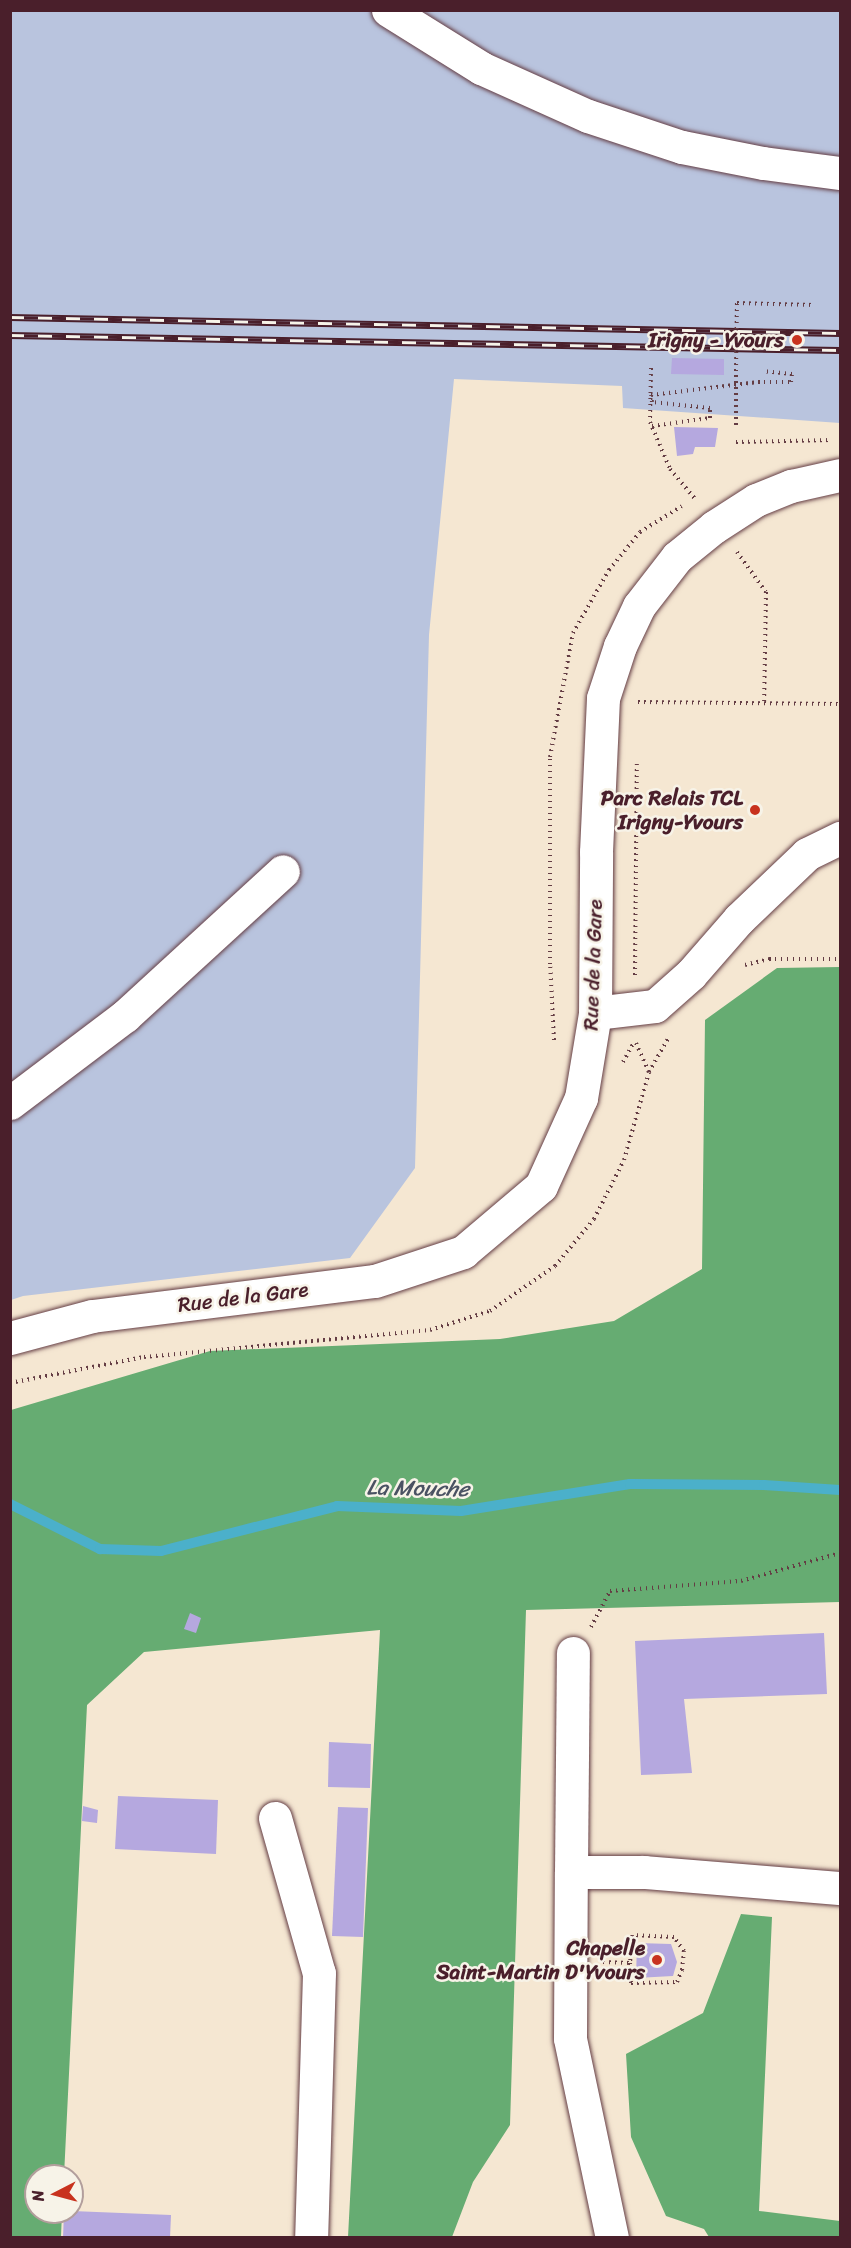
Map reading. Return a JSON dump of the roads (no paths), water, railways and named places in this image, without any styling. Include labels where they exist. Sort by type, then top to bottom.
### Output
[{"type":"street","points":[[388,10],[481,68],[588,116],[682,147],[763,163],[840,173]]},
{"type":"street","name":"Rue de la Gare","points":[[10,1338],[92,1316],[375,1281],[463,1252],[541,1186],[581,1098],[595,1013],[596,852],[603,698],[620,646],[639,606],[677,557],[714,527],[756,500],[791,486],[840,475]]},
{"type":"street","points":[[595,1013],[655,1006],[691,974],[739,919],[807,854],[840,838]]},
{"type":"street","points":[[10,1103],[125,1016],[284,871]]},
{"type":"street","points":[[573,1653],[570,2038],[612,2238]]},
{"type":"street","points":[[275,1818],[319,1973],[311,2238]]},
{"type":"street","points":[[571,1872],[644,1872],[840,1888]]},
{"type":"waterway","name":"La Mouche","points":[[10,1504],[100,1549],[161,1551],[337,1506],[461,1511],[630,1484],[764,1485],[840,1490]]},
{"type":"railway","points":[[10,317],[840,333]]},
{"type":"railway","points":[[10,335],[840,350]]},
{"type":"place","name":"Irigny - Yvours","points":[[797,340]]},
{"type":"place","name":"Parc Relais TCL Irigny-Yvours","points":[[755,810]]},
{"type":"place","name":"Chapelle Saint-Martin D'Yvours","points":[[657,1960]]}]
